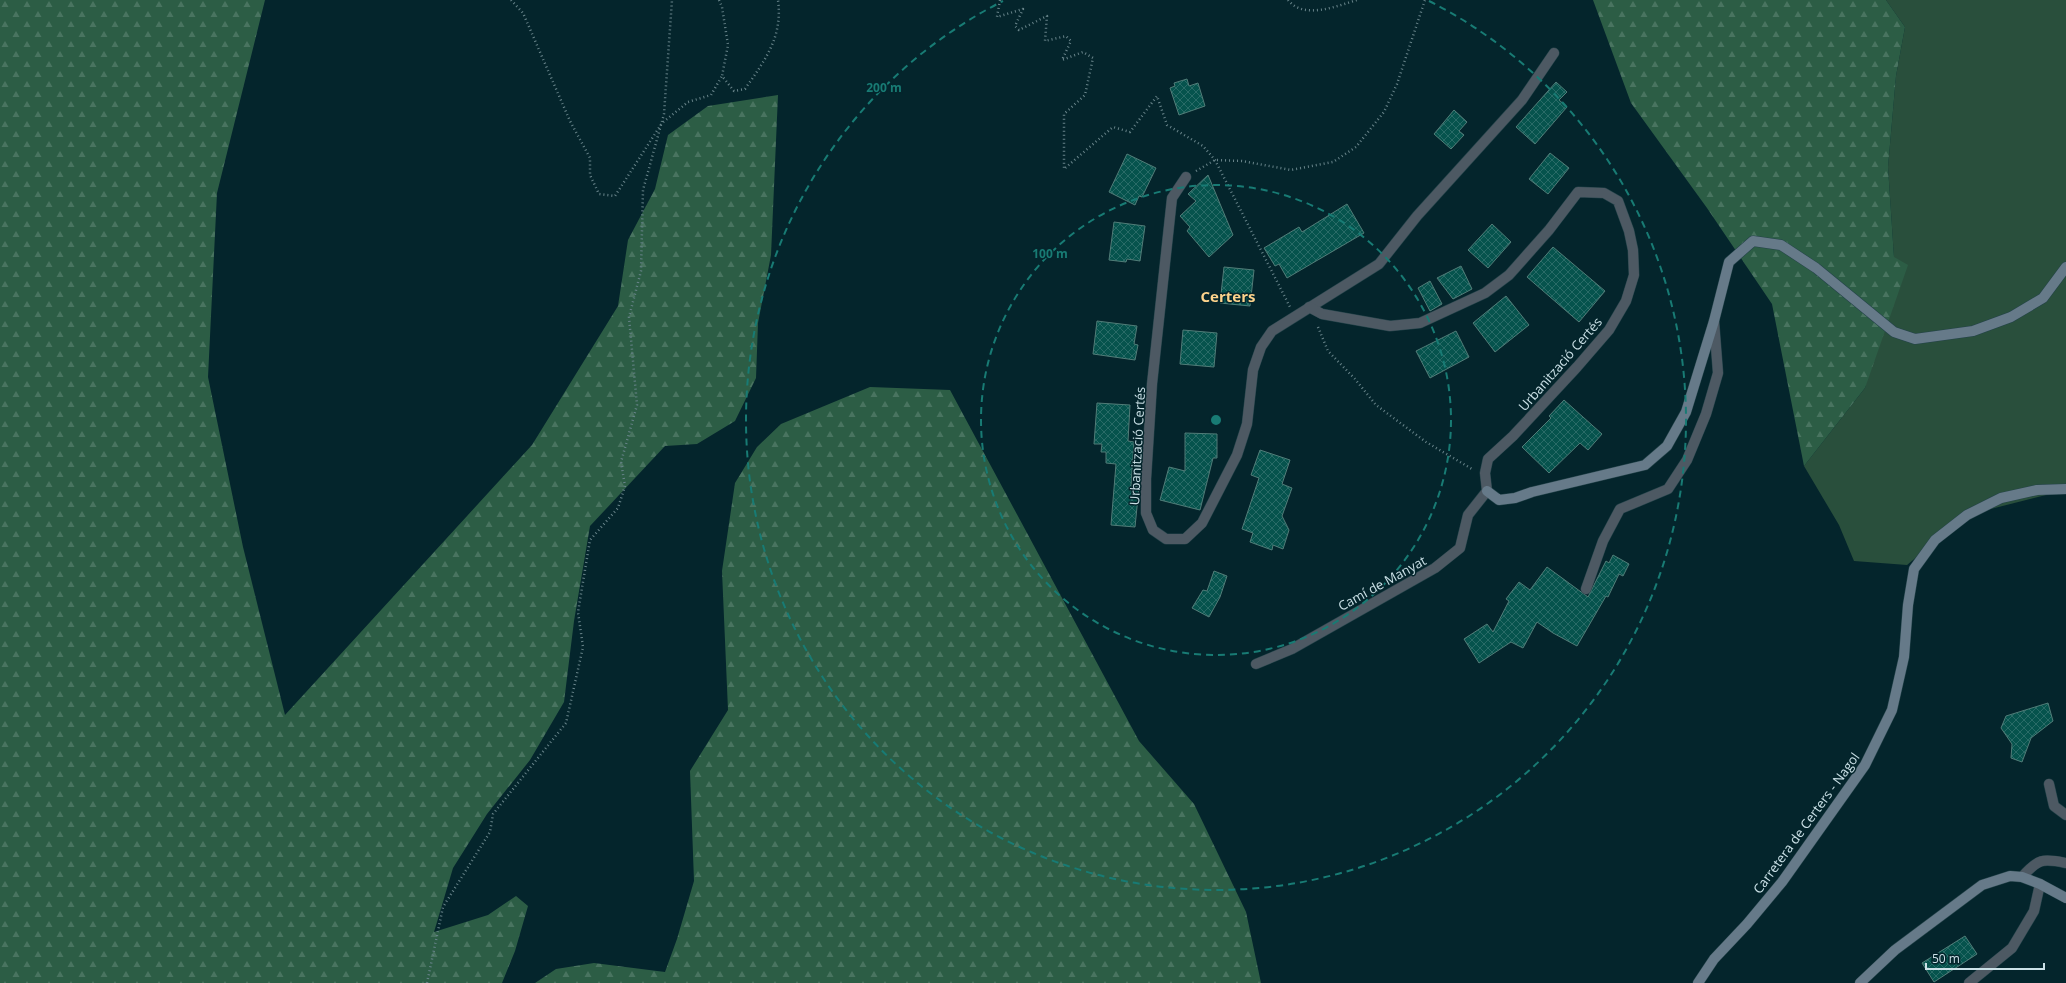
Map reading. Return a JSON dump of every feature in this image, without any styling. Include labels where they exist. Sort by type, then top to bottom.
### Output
[{"type":"main road","points":[[1487,492],[1499,500],[1515,498],[1532,492],[1645,465],[1667,446],[1686,412],[1714,321],[1729,262],[1753,241],[1781,245],[1816,268],[1894,332],[1914,339],[1973,331],[2011,316],[2043,298],[2066,267]]},
{"type":"main road","name":"Carretera de Certers - Nagol","points":[[1698,983],[1714,959],[1747,924],[1782,882],[1865,765],[1892,710],[1904,656],[1908,605],[1914,569],[1935,540],[1967,515],[2001,498],[2037,490],[2066,490]]},
{"type":"main road","points":[[1860,983],[1895,950],[1982,884],[2010,876],[2022,877],[2040,884],[2066,898]]},
{"type":"street","name":"Urbanització Certés","points":[[1186,177],[1172,198],[1152,384],[1146,479],[1146,513],[1153,530],[1166,539],[1185,539],[1202,523],[1238,455],[1247,424],[1252,370],[1261,346],[1272,331],[1379,264],[1417,216],[1522,100],[1554,53]]},
{"type":"street","name":"Urbanització Certés","points":[[1309,307],[1322,314],[1390,326],[1420,322],[1485,293],[1509,275],[1549,230],[1578,192],[1604,193],[1618,201],[1629,231],[1633,250],[1634,275],[1626,301],[1609,330],[1577,367],[1513,436],[1488,459],[1485,473],[1487,492]]},
{"type":"street","points":[[1586,589],[1603,541],[1620,508],[1668,489],[1687,460],[1706,414],[1718,373],[1714,321]]},
{"type":"street","name":"Camí de Manyat","points":[[1256,664],[1292,649],[1435,568],[1460,548],[1468,515],[1487,492]]},
{"type":"street","points":[[2049,784],[2054,806],[2066,815]]},
{"type":"street","points":[[2022,877],[2033,864],[2046,859],[2066,863]]},
{"type":"street","points":[[1969,983],[2012,948],[2034,911],[2040,884]]},
{"type":"path","points":[[511,0],[523,13],[570,121],[590,158],[590,175],[598,194],[615,196],[662,123],[688,102],[711,95],[722,76],[728,45],[722,7],[719,0]]},
{"type":"path","points":[[427,983],[443,906],[490,832],[494,814],[566,723],[583,647],[578,612],[590,540],[618,508],[625,486],[621,462],[637,405],[629,317],[641,271],[643,190],[662,123],[672,0]]},
{"type":"path","points":[[722,76],[734,90],[745,89],[771,51],[780,14],[778,0]]},
{"type":"path","points":[[1000,0],[997,17],[1023,9],[1015,26],[1019,30],[1048,16],[1045,41],[1066,36],[1071,41],[1062,60],[1083,52],[1093,58],[1085,95],[1064,114],[1064,169],[1113,127],[1130,132],[1157,96],[1167,125],[1203,146],[1215,160],[1295,317],[1318,326],[1328,351],[1355,379],[1376,405],[1426,442],[1471,467],[1475,473]]},
{"type":"path","points":[[1288,0],[1294,7],[1306,10],[1327,8],[1358,0]]},
{"type":"path","points":[[1186,177],[1215,160],[1242,161],[1291,170],[1333,162],[1356,147],[1384,112],[1397,84],[1425,0]]},
{"type":"green space","points":[[0,0],[265,0],[217,193],[208,377],[243,547],[285,715],[532,445],[618,306],[628,240],[655,189],[668,135],[708,106],[778,95],[771,255],[758,323],[756,378],[735,421],[697,444],[665,446],[590,526],[574,621],[564,702],[530,760],[487,814],[453,868],[434,932],[488,915],[516,896],[528,906],[515,951],[502,983],[0,983]]},
{"type":"green space","points":[[1593,0],[1886,0],[1905,27],[1896,76],[1888,167],[1894,257],[1908,265],[1865,388],[1804,466],[1772,304],[1707,208],[1631,103]]},
{"type":"green space","points":[[1886,0],[2066,0],[2066,490],[1967,515],[1907,565],[1854,561],[1839,525],[1804,466],[1865,388],[1894,257],[1888,167],[1896,76],[1905,27]]},
{"type":"green space","points":[[870,387],[950,390],[1139,741],[1194,804],[1246,912],[1261,983],[535,983],[556,969],[594,963],[665,972],[677,939],[694,881],[690,771],[728,710],[722,571],[735,483],[757,447],[781,424]]},
{"type":"building","points":[[1187,79],[1189,86],[1198,83],[1205,106],[1179,115],[1170,88],[1175,86],[1174,83]]},
{"type":"building","points":[[1556,82],[1567,92],[1559,100],[1567,107],[1535,144],[1516,127]]},
{"type":"building","points":[[1454,110],[1467,122],[1459,131],[1464,135],[1451,149],[1434,134]]},
{"type":"building","points":[[1550,153],[1569,168],[1548,194],[1529,179]]},
{"type":"building","points":[[1127,154],[1156,168],[1142,197],[1139,196],[1135,205],[1109,192]]},
{"type":"building","points":[[1208,175],[1233,235],[1209,257],[1187,231],[1190,227],[1180,216],[1196,201],[1188,194]]},
{"type":"building","points":[[1347,204],[1364,233],[1287,278],[1279,264],[1275,266],[1264,248],[1299,227],[1302,232]]},
{"type":"building","points":[[1114,222],[1145,226],[1140,261],[1127,259],[1126,262],[1109,260]]},
{"type":"building","points":[[1492,224],[1511,242],[1488,268],[1468,250]]},
{"type":"building","points":[[1553,247],[1605,291],[1579,322],[1527,277]]},
{"type":"building","points":[[1461,266],[1472,289],[1453,299],[1437,278]]},
{"type":"building","points":[[1224,267],[1254,270],[1250,306],[1220,303]]},
{"type":"building","points":[[1430,281],[1442,304],[1430,311],[1418,288]]},
{"type":"building","points":[[1506,296],[1529,325],[1495,352],[1473,323]]},
{"type":"building","points":[[1097,321],[1137,326],[1134,344],[1138,345],[1135,360],[1093,354]]},
{"type":"building","points":[[1183,330],[1217,333],[1214,367],[1180,364]]},
{"type":"building","points":[[1456,331],[1469,357],[1430,378],[1416,351]]},
{"type":"building","points":[[1564,400],[1602,434],[1588,450],[1580,443],[1549,473],[1522,447],[1551,418],[1549,416]]},
{"type":"building","points":[[1097,403],[1130,405],[1128,441],[1134,442],[1131,486],[1139,487],[1135,527],[1111,525],[1116,464],[1106,463],[1106,452],[1101,452],[1102,444],[1094,444]]},
{"type":"building","points":[[1185,433],[1217,434],[1217,458],[1213,458],[1200,510],[1160,500],[1169,467],[1185,471]]},
{"type":"building","points":[[1260,450],[1290,460],[1282,484],[1292,488],[1282,516],[1289,530],[1283,549],[1273,545],[1272,550],[1250,542],[1253,533],[1242,529],[1259,478],[1251,475]]},
{"type":"building","points":[[1613,555],[1629,564],[1623,576],[1619,574],[1608,597],[1606,596],[1577,646],[1553,633],[1537,622],[1523,648],[1511,642],[1479,663],[1464,639],[1487,624],[1493,632],[1509,601],[1506,599],[1519,582],[1530,590],[1547,567],[1588,597],[1606,561],[1609,563]]},
{"type":"building","points":[[1214,571],[1227,576],[1220,597],[1209,617],[1192,608],[1203,590],[1207,591]]},
{"type":"building","points":[[2048,703],[2053,721],[2031,738],[2022,762],[2011,758],[2012,744],[2001,728],[2006,716]]},
{"type":"building","points":[[1965,936],[1977,954],[1934,982],[1922,963]]},
{"type":"district","name":"Certers","points":[[1228,297]]}]
